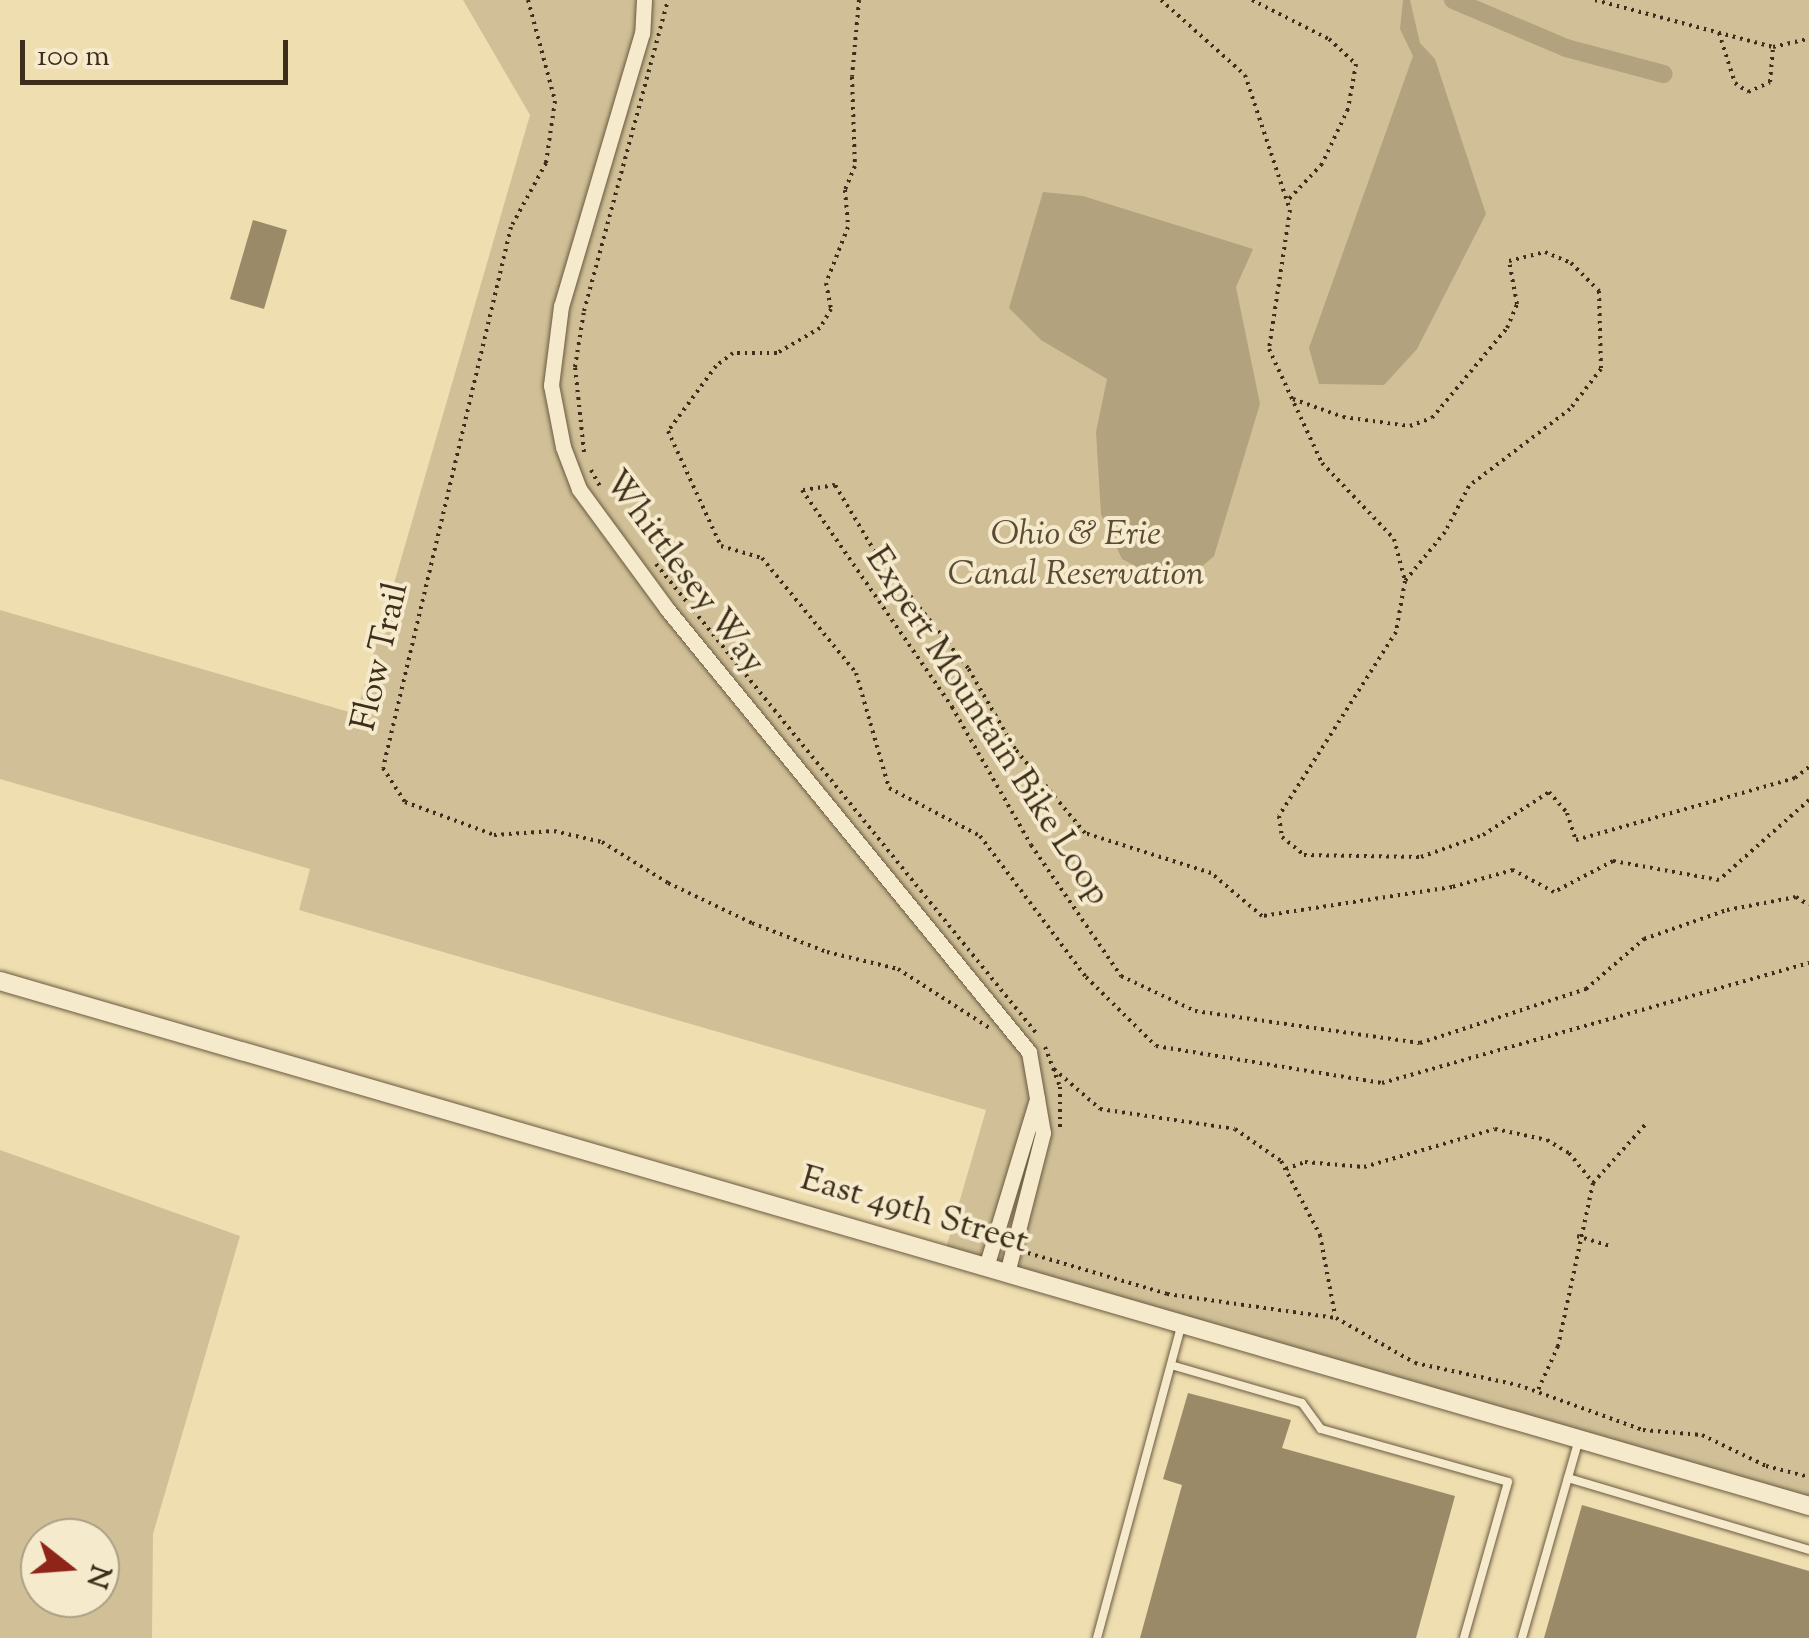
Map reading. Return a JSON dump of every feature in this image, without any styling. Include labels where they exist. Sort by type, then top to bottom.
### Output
[{"type":"street","name":"Whittlesey Way","points":[[644,0],[642,32],[561,306],[552,386],[563,446],[578,489],[667,609],[1029,1052],[1038,1095],[1039,1165],[1007,1273]]},
{"type":"street","name":"East 49th Street","points":[[0,981],[1809,1506]]},
{"type":"street","points":[[986,1267],[1038,1095]]},
{"type":"lane","points":[[1097,1638],[1182,1324]]},
{"type":"lane","points":[[1170,1365],[1302,1403],[1321,1429],[1508,1482],[1464,1638]]},
{"type":"lane","points":[[1522,1638],[1579,1439]]},
{"type":"lane","points":[[1568,1478],[1809,1550]]},
{"type":"path","name":"Flow Trail","points":[[528,0],[555,100],[546,164],[511,227],[383,768],[406,802],[494,835],[554,831],[602,842],[668,883],[752,923],[826,952],[898,970],[985,1029],[1010,1029]]},
{"type":"path","points":[[604,494],[586,460],[574,367],[668,0]]},
{"type":"path","name":"Expert Mountain Bike Loop","points":[[859,0],[852,76],[855,166],[844,190],[848,227],[826,283],[831,309],[820,328],[776,353],[733,353],[716,366],[668,432],[721,546],[762,558],[856,673],[890,788],[980,836],[1086,978],[1156,1046],[1382,1083],[1809,964]]},
{"type":"path","points":[[1161,0],[1245,76],[1287,202],[1269,348],[1322,463],[1394,538],[1405,582],[1396,632],[1278,816],[1282,837],[1304,855],[1421,857],[1483,834],[1549,792],[1567,812],[1576,840],[1795,778],[1809,767]]},
{"type":"path","points":[[1252,0],[1329,40],[1356,64],[1348,109],[1322,164],[1287,202]]},
{"type":"path","points":[[1595,0],[1774,47],[1809,39]]},
{"type":"path","points":[[1719,32],[1735,83],[1748,92],[1770,82],[1774,47]]},
{"type":"path","points":[[1292,399],[1343,417],[1421,422],[1432,418],[1507,328],[1516,304],[1509,261],[1545,252],[1571,263],[1599,291],[1601,370],[1570,409],[1468,486],[1445,532],[1405,582]]},
{"type":"path","name":"Expert Mountain Bike Loop","points":[[1809,800],[1719,880],[1612,861],[1554,892],[1513,870],[1452,887],[1262,916],[1211,873],[1085,832],[1016,748],[968,668],[876,552],[834,485],[802,490],[952,706],[1030,845],[1120,976],[1195,1011],[1420,1043],[1586,989],[1644,938],[1728,910],[1796,897],[1809,905]]},
{"type":"path","points":[[650,556],[1025,1013],[1060,1086],[1055,1146]]},
{"type":"path","points":[[1054,1069],[1100,1108],[1235,1129],[1286,1168],[1320,1234],[1336,1318]]},
{"type":"path","points":[[1537,1392],[1558,1346],[1577,1236],[1593,1183],[1646,1124]]},
{"type":"path","points":[[1286,1168],[1305,1162],[1364,1167],[1495,1129],[1547,1140],[1589,1171],[1593,1183]]},
{"type":"path","points":[[1026,1252],[1031,1234]]},
{"type":"path","points":[[1577,1236],[1609,1246]]},
{"type":"path","points":[[1017,1250],[1167,1294],[1336,1318],[1415,1363],[1537,1392],[1643,1430],[1702,1434],[1766,1466],[1809,1477]]},
{"type":"green space","name":"Ohio & Erie Canal Reservation","points":[[463,0],[1809,0],[1809,1506],[944,1255],[986,1110],[299,910],[310,869],[0,779],[0,610],[356,714],[530,115]]},
{"type":"green space","points":[[0,1150],[240,1236],[153,1534],[152,1638],[0,1638]]},
{"type":"shaded area","points":[[1403,0],[1410,0],[1420,43],[1435,59],[1486,214],[1417,349],[1384,385],[1319,384],[1309,348],[1413,56],[1400,29]]},
{"type":"shaded area","points":[[1043,192],[1083,196],[1253,249],[1236,287],[1260,404],[1214,556],[1177,588],[1122,559],[1101,514],[1096,432],[1107,379],[1041,340],[1009,308]]},
{"type":"building","points":[[253,220],[287,230],[264,309],[230,299]]},
{"type":"building","points":[[1188,1393],[1291,1420],[1282,1448],[1455,1496],[1416,1638],[1140,1638],[1182,1485],[1163,1479]]},
{"type":"building","points":[[1582,1505],[1809,1571],[1809,1638],[1544,1638]]},
{"type":"waterway","points":[[1453,0],[1566,48],[1664,74]]}]
